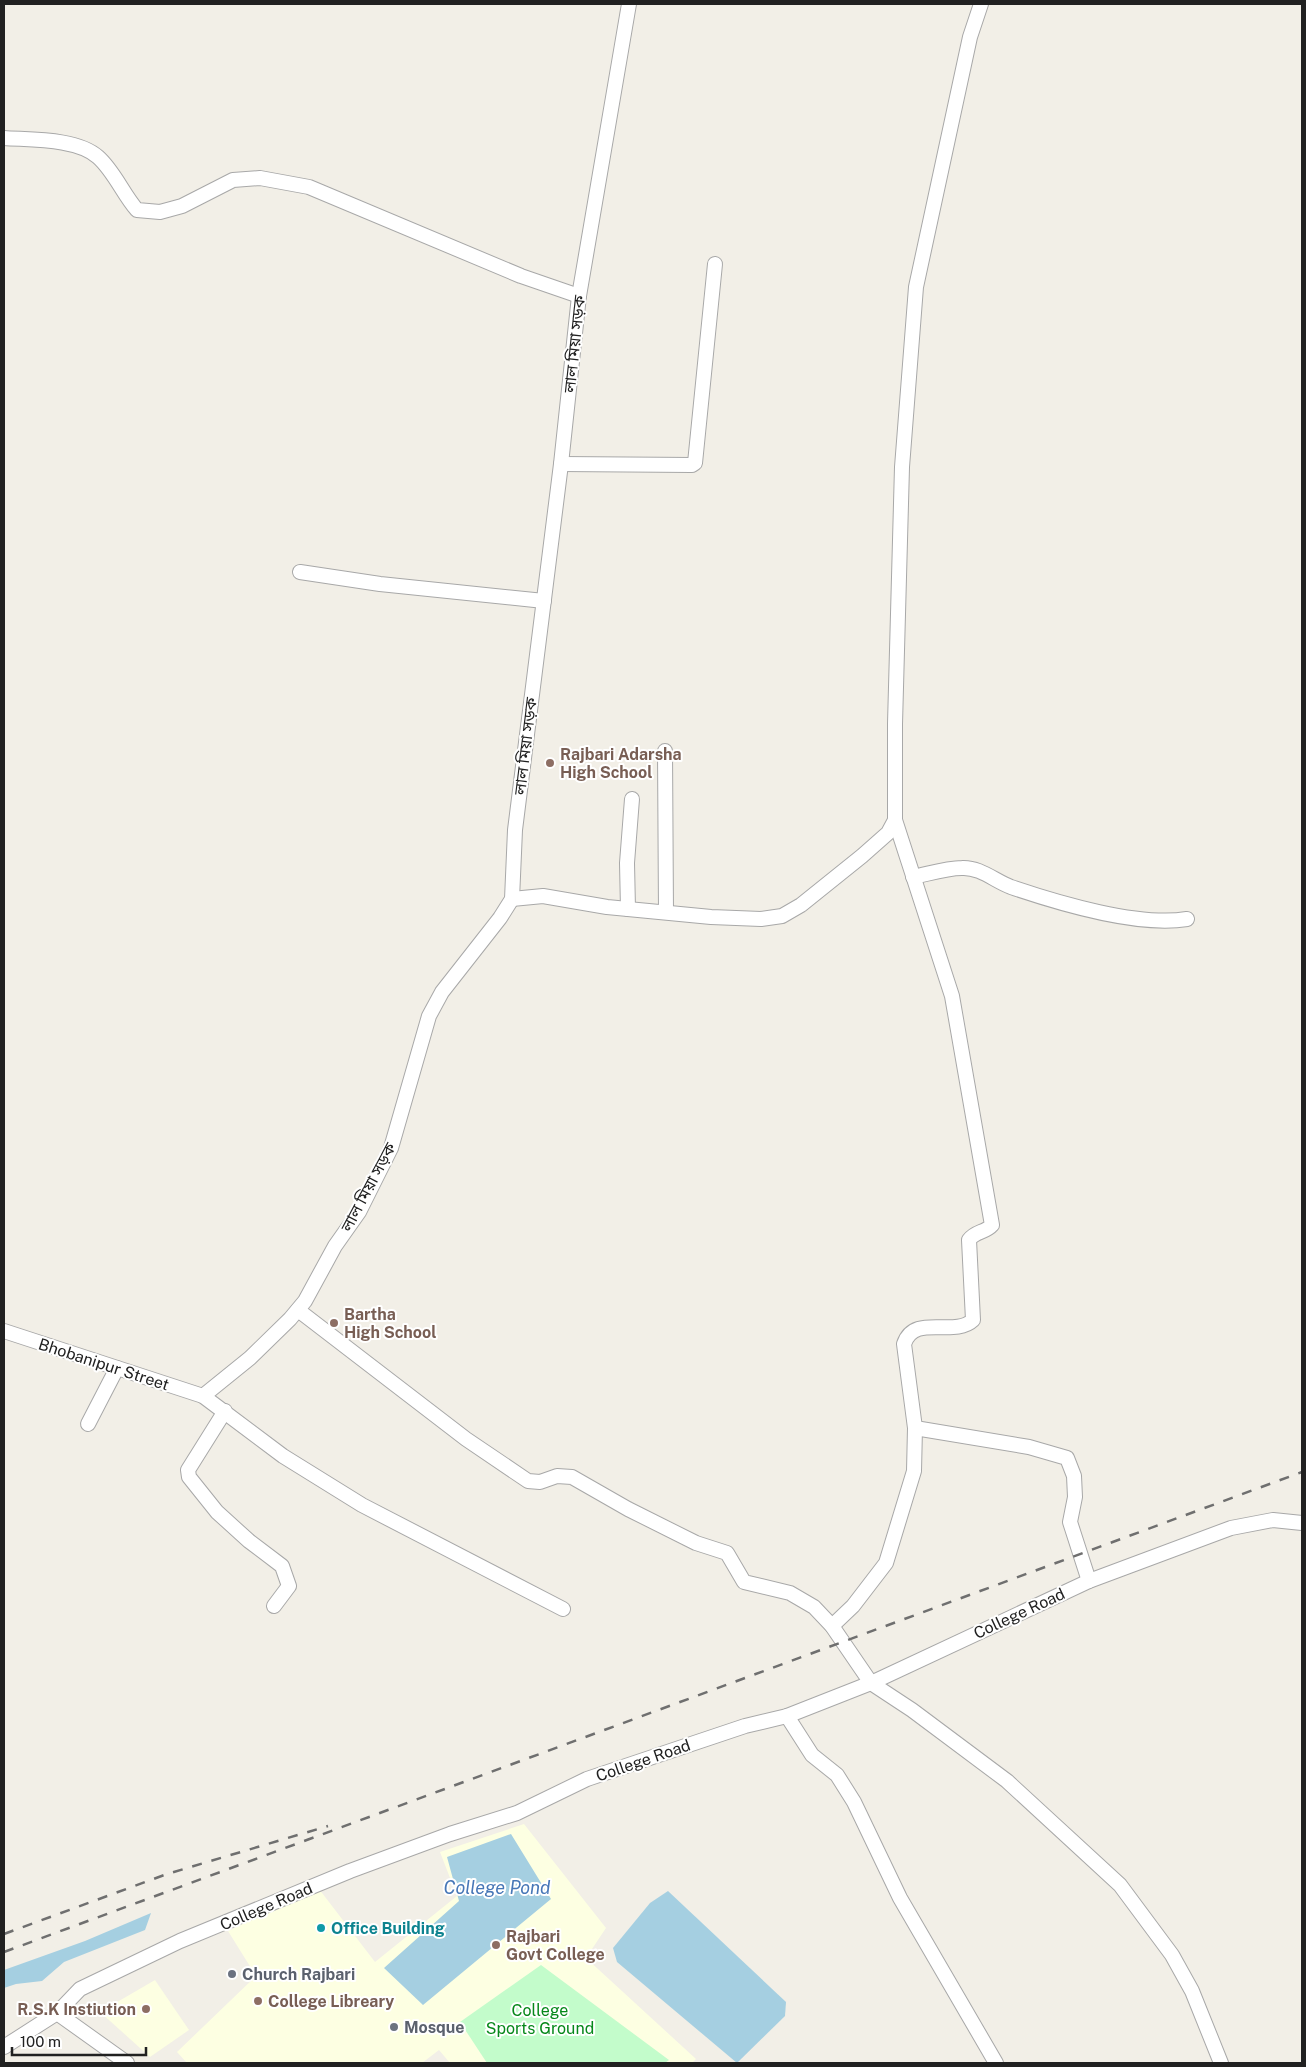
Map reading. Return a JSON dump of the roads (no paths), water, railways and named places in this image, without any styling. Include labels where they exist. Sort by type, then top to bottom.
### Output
[{"type":"street","name":"লাল মিয়া সড়ক","points":[[204,1396],[250,1358],[298,1310],[335,1246],[358,1212],[391,1148],[429,1016],[442,992],[500,918],[512,898],[515,830],[561,464],[579,296],[629,4]]},
{"type":"street","points":[[832,1626],[853,1606],[886,1563],[902,1517],[914,1471],[915,1428],[904,1344],[907,1336],[916,1329],[963,1325],[973,1320],[969,1240],[972,1236],[988,1230],[992,1225],[952,996],[895,820],[896,686],[902,467],[916,287],[970,37],[982,4]]},
{"type":"street","points":[[4,138],[50,141],[82,147],[98,156],[126,198],[137,210],[160,212],[182,206],[233,180],[260,178],[309,187],[521,276],[579,296]]},
{"type":"street","points":[[561,464],[692,465],[695,463],[715,264]]},
{"type":"street","points":[[300,572],[380,584],[544,601]]},
{"type":"street","points":[[665,751],[666,912]]},
{"type":"street","points":[[628,909],[628,863],[632,799]]},
{"type":"street","points":[[512,898],[543,896],[607,907],[711,917],[761,920],[782,916],[801,905],[862,856],[888,833],[895,820]]},
{"type":"street","points":[[913,877],[962,868],[979,871],[1008,885],[1034,894],[1096,910],[1170,922],[1187,919]]},
{"type":"street","points":[[298,1310],[466,1439],[528,1481],[540,1482],[557,1476],[572,1477],[628,1509],[696,1543],[727,1552],[744,1582],[790,1593],[814,1608],[832,1626],[871,1683],[912,1710],[1007,1781],[1120,1885],[1172,1956],[1192,1991],[1220,2063]]},
{"type":"street","name":"Bhobanipur Street","points":[[4,1331],[204,1396],[283,1456],[362,1505],[563,1609]]},
{"type":"street","points":[[88,1424],[117,1368]]},
{"type":"street","points":[[224,1411],[188,1470],[189,1477],[216,1512],[249,1541],[282,1566],[289,1586],[274,1606]]},
{"type":"street","points":[[915,1428],[1029,1447],[1067,1458],[1074,1476],[1075,1497],[1070,1522],[1089,1581]]},
{"type":"street","name":"College Road","points":[[4,2047],[57,2014],[80,1990],[180,1941],[350,1871],[450,1834],[517,1813],[587,1779],[745,1726],[787,1716],[871,1683],[1089,1581],[1231,1528],[1273,1520],[1302,1523]]},
{"type":"street","points":[[787,1716],[812,1755],[837,1775],[854,1802],[900,1898],[996,2063]]},
{"type":"street","points":[[57,2014],[127,2063]]},
{"type":"water","name":"College Pond","points":[[511,1834],[551,1899],[423,2005],[384,1968],[459,1901],[447,1857]]},
{"type":"water","points":[[668,1891],[786,2002],[785,2016],[737,2063],[617,1962],[613,1948],[650,1903]]},
{"type":"water","points":[[151,1913],[145,1930],[64,1962],[42,1981],[16,1984],[4,1988],[4,1970],[85,1941]]},
{"type":"railway","points":[[4,1952],[1302,1472]]},
{"type":"railway","points":[[4,1934],[167,1874],[328,1826]]},
{"type":"place","name":"Rajbari Adarsha High School","points":[[550,763]]},
{"type":"place","name":"Bartha High School","points":[[334,1323]]},
{"type":"place","name":"Office Building","points":[[321,1928]]},
{"type":"place","name":"Rajbari Govt College","points":[[496,1945]]},
{"type":"place","name":"Church Rajbari","points":[[232,1974]]},
{"type":"place","name":"College Libreary","points":[[258,2001]]},
{"type":"place","name":"R.S.K Instiution","points":[[146,2009]]},
{"type":"place","name":"Mosque","points":[[394,2027]]},
{"type":"park label","name":"College Sports Ground","points":[[540,2019]]}]
